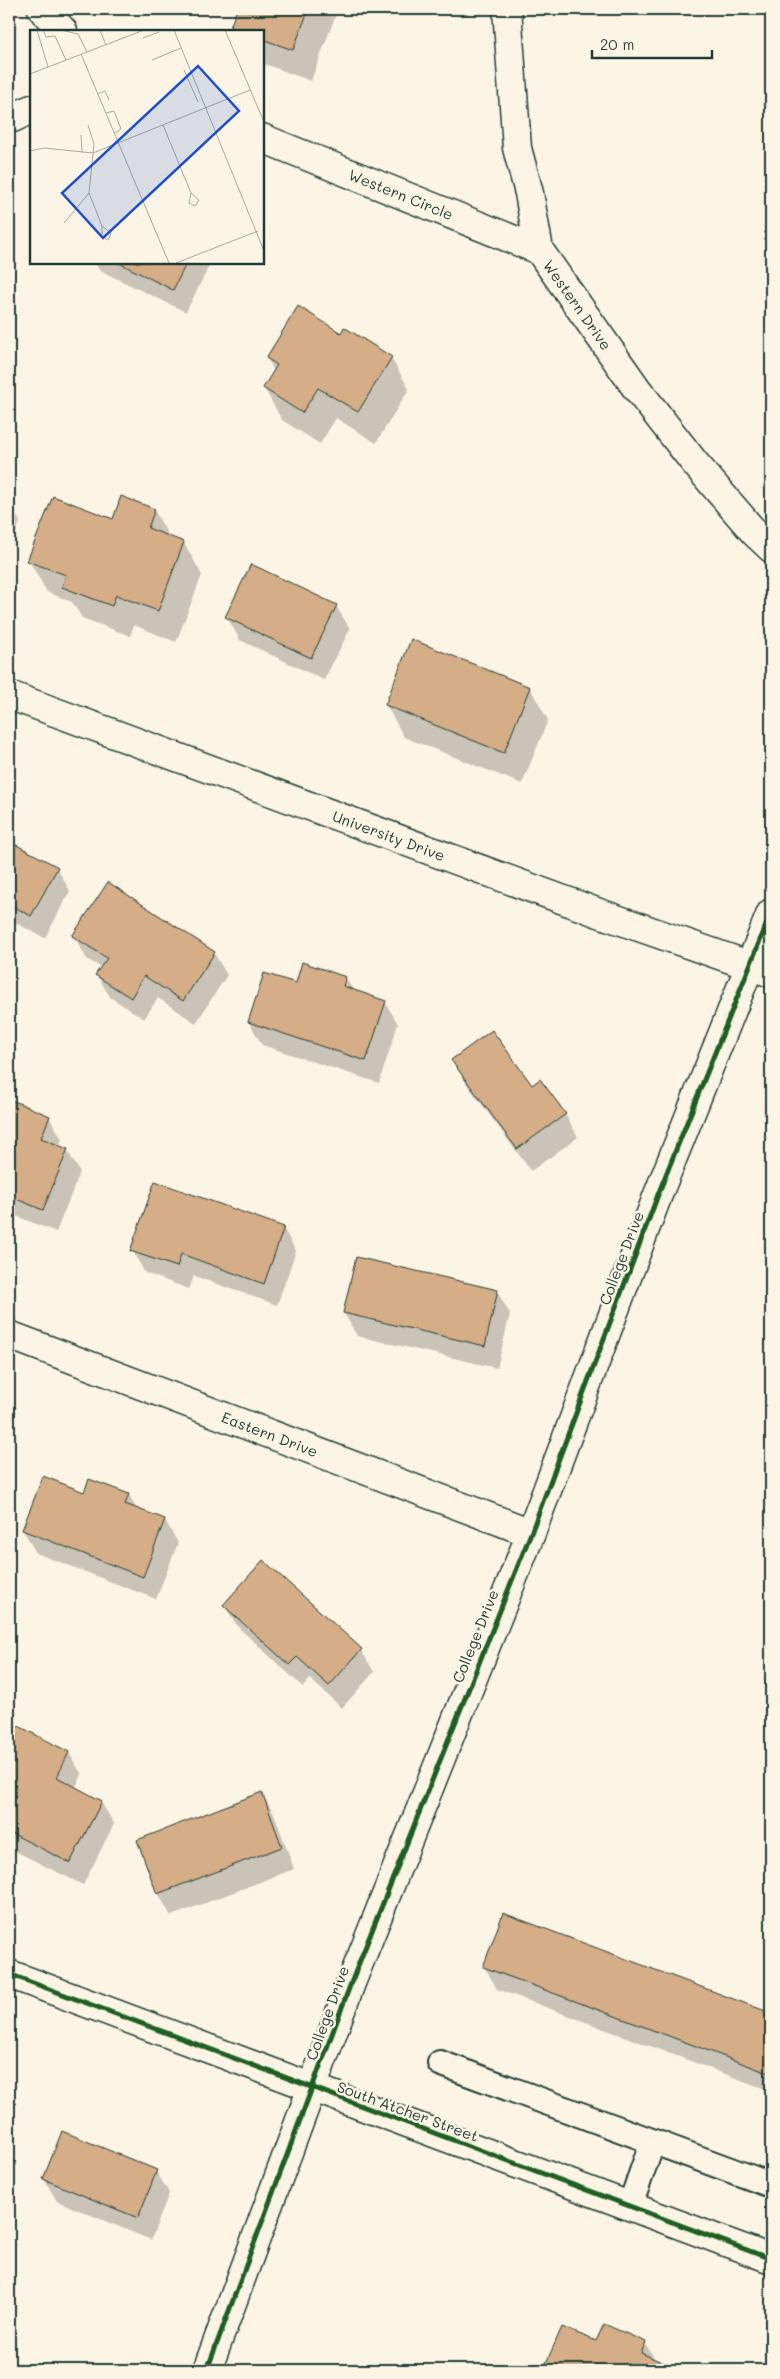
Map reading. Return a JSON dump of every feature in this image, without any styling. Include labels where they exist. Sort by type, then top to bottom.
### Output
[{"type":"street","points":[[42,9],[62,30]]},
{"type":"street","name":"Western Drive","points":[[507,9],[517,148],[529,193],[539,250],[637,389],[694,462],[754,532],[771,548]]},
{"type":"street","points":[[9,118],[30,110]]},
{"type":"street","name":"Western Circle","points":[[264,139],[539,250]]},
{"type":"street","name":"University Drive","points":[[9,695],[599,913],[761,969]]},
{"type":"street","name":"College Drive","points":[[207,2370],[351,1983],[531,1533],[659,1192],[761,969],[771,913]]},
{"type":"street","name":"Eastern Drive","points":[[9,1335],[531,1533]]},
{"type":"street","name":"South Atcher Street","points":[[9,1974],[771,2259]]},
{"type":"lane","points":[[440,2063],[771,2186]]},
{"type":"lane","points":[[630,2206],[652,2143]]},
{"type":"building","points":[[237,9],[309,9],[293,50],[264,40],[264,30],[240,30],[230,27]]},
{"type":"building","points":[[121,264],[186,264],[173,290]]},
{"type":"building","points":[[298,306],[341,333],[344,327],[392,357],[358,412],[318,388],[302,413],[263,388],[277,365],[266,358]]},
{"type":"building","points":[[53,496],[113,519],[121,496],[155,509],[148,528],[184,542],[158,611],[116,595],[112,606],[62,587],[66,575],[27,561]]},
{"type":"building","points":[[251,564],[337,605],[311,658],[225,617]]},
{"type":"building","points":[[411,639],[530,687],[504,753],[385,705]]},
{"type":"building","points":[[9,841],[58,867],[31,916],[9,904]]},
{"type":"building","points":[[108,882],[215,952],[183,1001],[144,976],[131,998],[95,975],[107,958],[72,936]]},
{"type":"building","points":[[302,962],[346,977],[343,986],[386,1001],[366,1061],[248,1022],[264,973],[296,983]]},
{"type":"building","points":[[492,1030],[532,1085],[540,1079],[566,1114],[517,1149],[451,1060]]},
{"type":"building","points":[[9,1099],[50,1116],[41,1138],[68,1149],[43,1210],[9,1196]]},
{"type":"building","points":[[155,1181],[284,1227],[264,1284],[181,1254],[177,1267],[130,1251]]},
{"type":"building","points":[[356,1257],[498,1290],[485,1346],[343,1313]]},
{"type":"building","points":[[43,1476],[84,1492],[89,1479],[129,1494],[125,1504],[165,1519],[143,1577],[22,1530]]},
{"type":"building","points":[[263,1560],[362,1649],[329,1686],[297,1657],[289,1665],[223,1605]]},
{"type":"building","points":[[9,1721],[69,1752],[57,1777],[102,1801],[70,1863],[9,1832]]},
{"type":"building","points":[[262,1792],[282,1847],[157,1894],[137,1840]]},
{"type":"building","points":[[503,1913],[771,2013],[771,2074],[483,1967]]},
{"type":"building","points":[[62,2131],[157,2170],[138,2218],[43,2179]]},
{"type":"building","points":[[604,2324],[646,2342],[641,2353],[680,2370],[543,2370],[562,2327],[596,2341]]},
{"type":"cycle path","points":[[207,2370],[351,1983],[531,1533],[659,1192],[771,913]]},
{"type":"cycle path","points":[[9,1974],[771,2259]]}]
